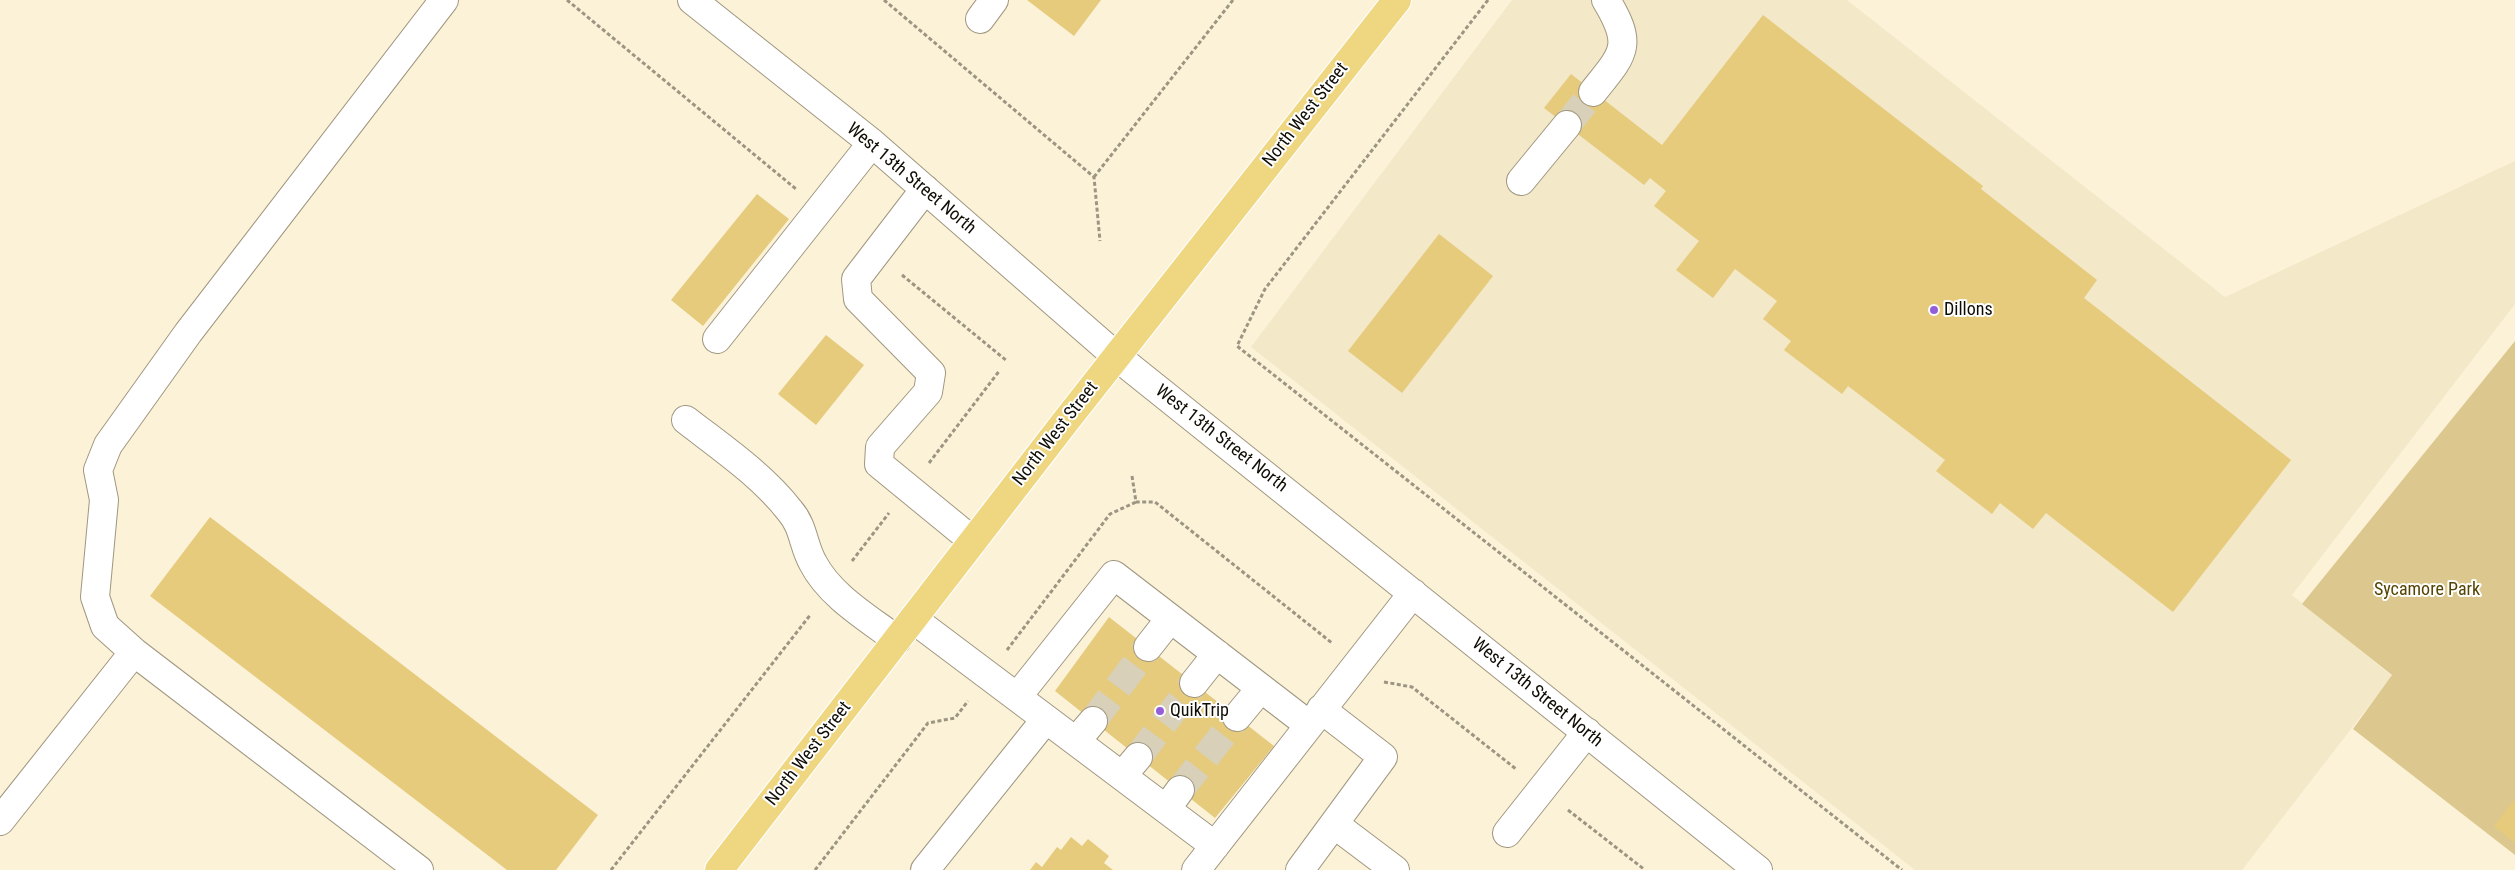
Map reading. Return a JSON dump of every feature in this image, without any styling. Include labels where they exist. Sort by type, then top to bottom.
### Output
[{"type":"main road","name":"North West Street","points":[[724,868],[1116,356],[1397,0]]},
{"type":"street","points":[[419,870],[134,652],[105,626],[95,598],[104,500],[98,470],[108,445],[188,333],[444,0]]},
{"type":"street","name":"West 13th Street North","points":[[692,0],[872,143],[1116,356],[1758,870]]},
{"type":"street","points":[[1593,92],[1616,63],[1623,47],[1620,22],[1606,0]]},
{"type":"street","points":[[1521,181],[1567,124]]},
{"type":"street","points":[[717,339],[872,143]]},
{"type":"street","points":[[924,189],[856,279],[858,300],[930,373],[928,392],[880,447],[879,464],[973,541]]},
{"type":"street","points":[[686,420],[765,483],[791,512],[804,535],[812,562],[831,588],[1017,697],[1046,719],[1085,731],[1173,800],[1215,846]]},
{"type":"street","points":[[1017,697],[1114,575],[1261,688],[1383,757],[1300,870]]},
{"type":"street","points":[[1196,870],[1413,593]]},
{"type":"street","points":[[1148,647],[1170,619]]},
{"type":"street","points":[[0,821],[134,652]]},
{"type":"street","points":[[1194,683],[1217,654]]},
{"type":"street","points":[[1237,717],[1261,688]]},
{"type":"street","points":[[925,870],[1046,719]]},
{"type":"street","points":[[1507,833],[1587,732]]},
{"type":"street","points":[[1334,824],[1395,870]]},
{"type":"path","points":[[567,0],[820,208]]},
{"type":"path","points":[[884,0],[1094,177]]},
{"type":"path","points":[[1100,241],[1094,177],[1233,0]]},
{"type":"path","points":[[1488,0],[1265,289],[1237,346],[1902,870]]},
{"type":"path","points":[[876,253],[1007,361]]},
{"type":"path","points":[[612,870],[1000,370]]},
{"type":"shaded area","points":[[1512,0],[1847,0],[2225,297],[2515,161],[2515,304],[2292,595],[2392,676],[2242,870],[1915,870],[1251,347]]},
{"type":"green space","name":"Sycamore Park","points":[[2515,341],[2515,855],[2353,729],[2392,675],[2302,604]]},
{"type":"building","points":[[1027,0],[1101,0],[1074,36]]},
{"type":"building","name":"Dillons","points":[[1763,15],[1983,186],[1981,189],[2097,280],[2084,298],[2291,460],[2173,612],[2046,513],[2033,529],[2000,503],[1992,514],[1936,471],[1945,460],[1848,386],[1842,394],[1784,350],[1791,341],[1763,319],[1777,301],[1735,269],[1713,298],[1676,270],[1699,241],[1654,206],[1666,191],[1650,178],[1644,185],[1544,108],[1571,74],[1662,145]]},
{"type":"building","points":[[757,194],[789,219],[703,326],[671,300]]},
{"type":"building","points":[[1439,234],[1493,276],[1402,393],[1348,351]]},
{"type":"building","points":[[826,335],[864,365],[816,425],[778,394]]},
{"type":"building","points":[[210,517],[598,815],[556,870],[507,870],[150,596]]},
{"type":"building","points":[[1109,617],[1274,746],[1215,818],[1055,691]]},
{"type":"building","points":[[2515,799],[2515,843],[2494,826]]},
{"type":"building","points":[[1071,837],[1082,846],[1088,839],[1109,856],[1104,863],[1113,870],[1030,870],[1036,862],[1042,867],[1057,847],[1061,850]]},
{"type":"tunnel","points":[[1567,125],[1593,92]]},
{"type":"tunnel","points":[[1093,721],[1148,647]]},
{"type":"tunnel","points":[[1138,757],[1194,683]]},
{"type":"tunnel","points":[[1180,790],[1237,717]]},
{"type":"place","name":"Dillons","points":[[1934,310]]},
{"type":"place","name":"QuikTrip","points":[[1160,711]]}]
